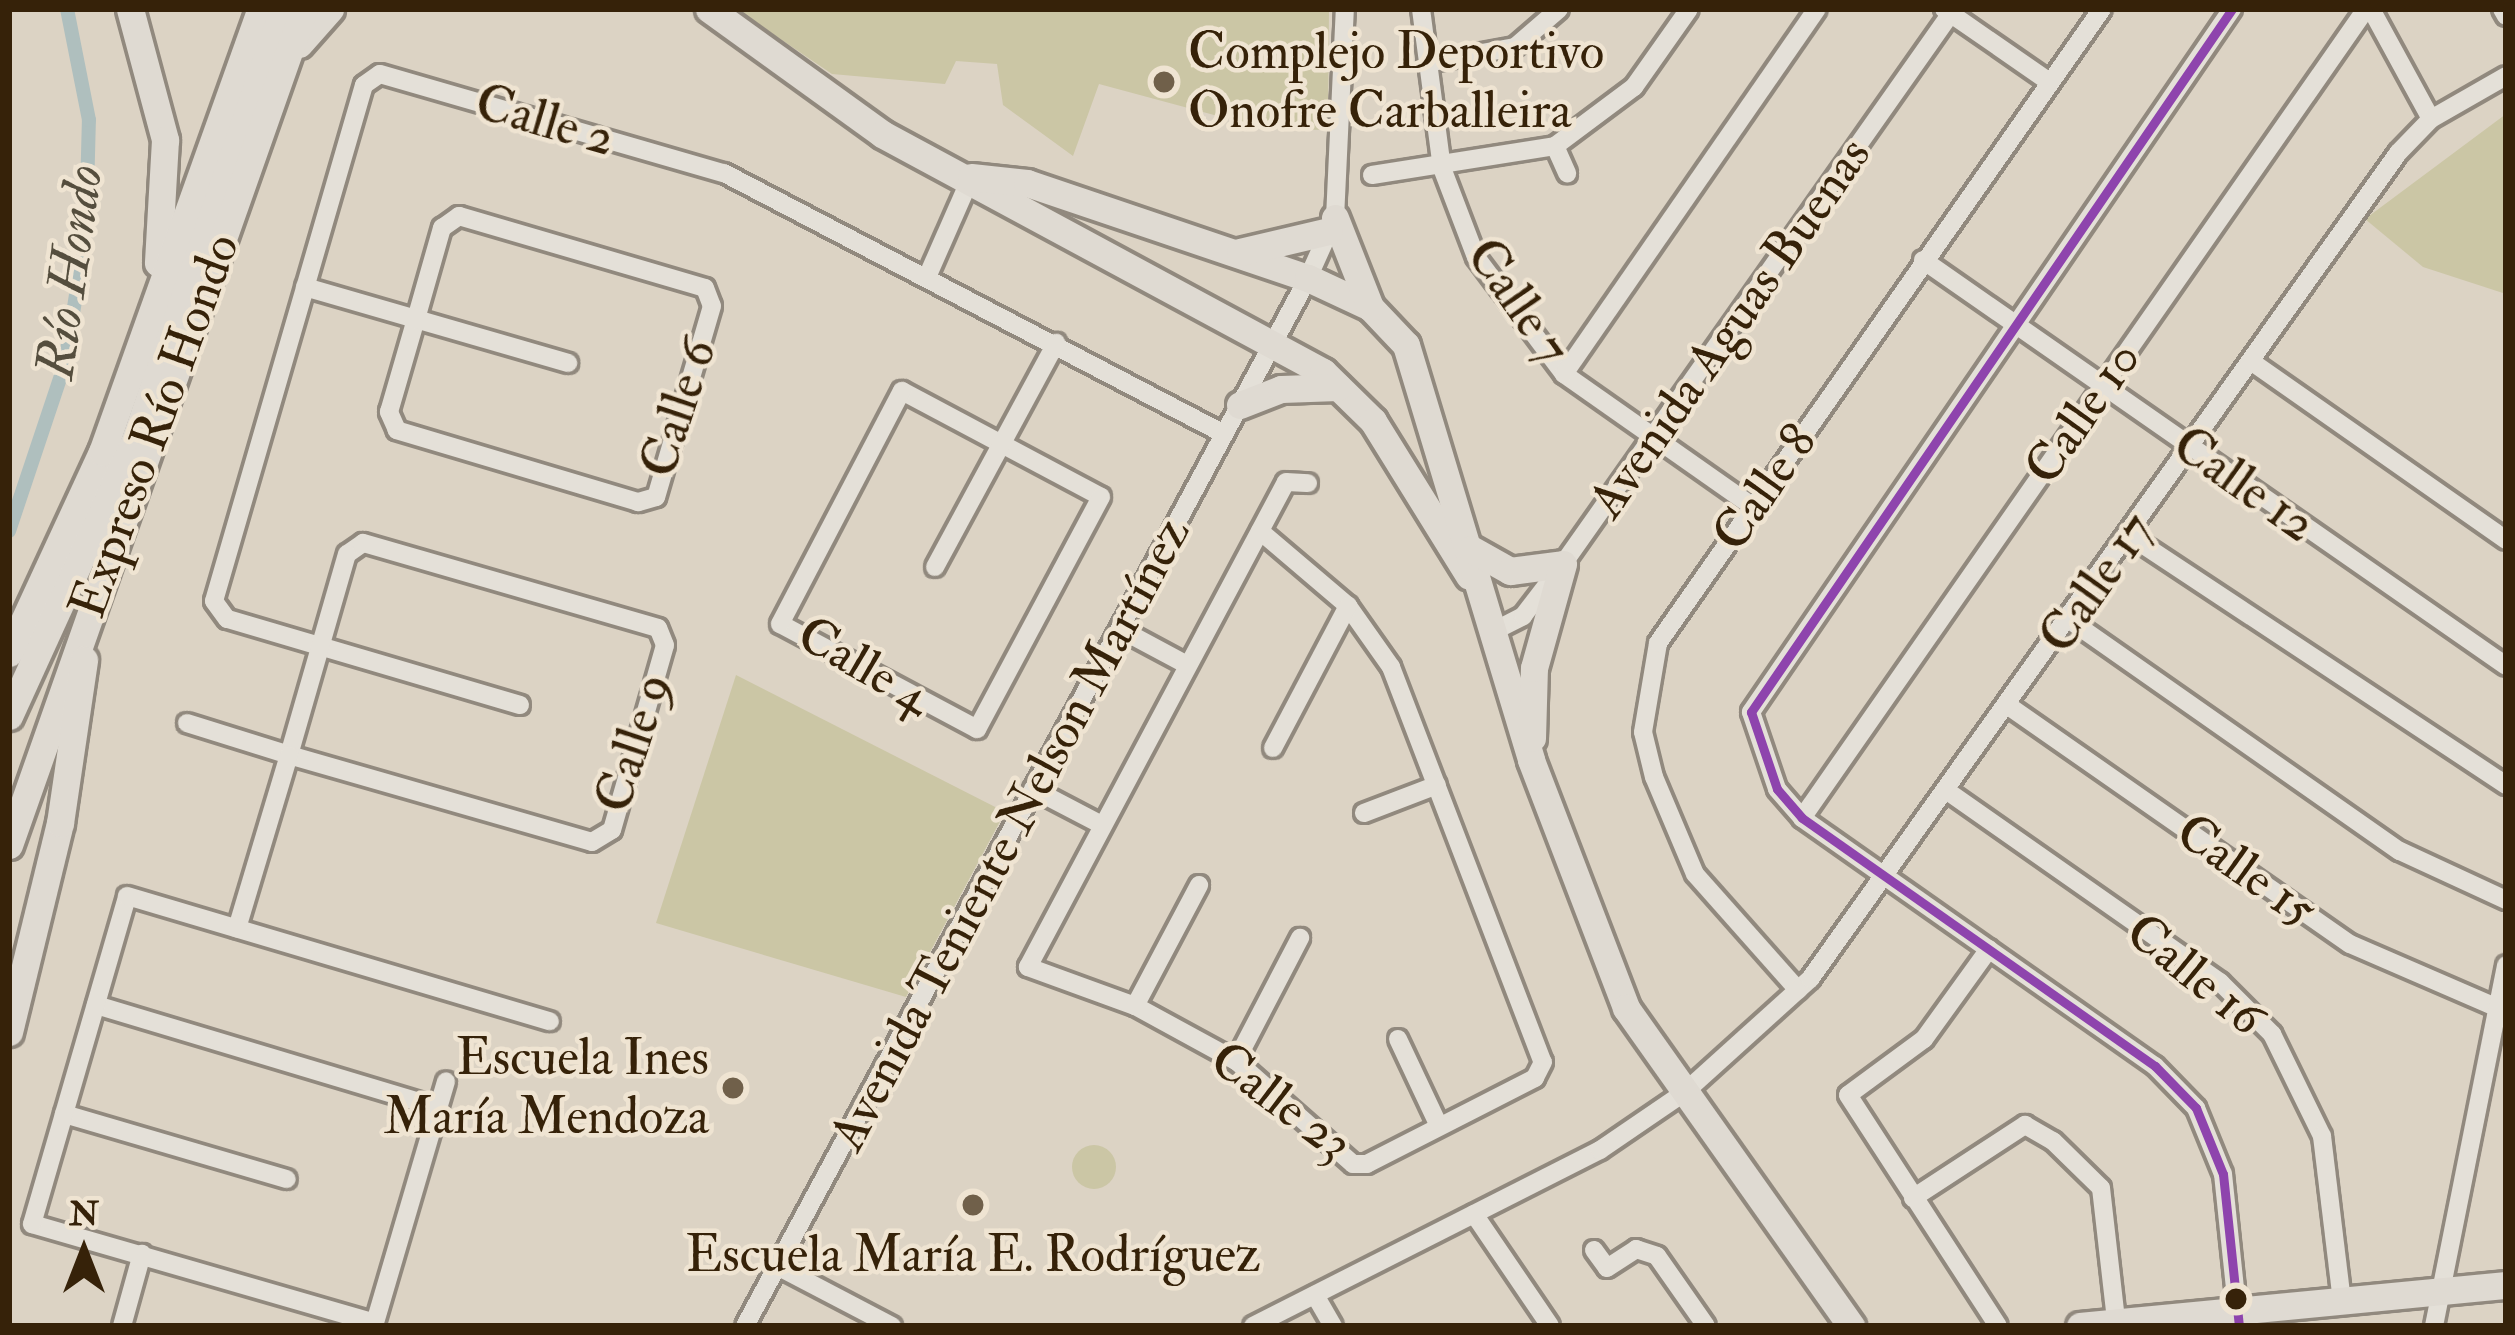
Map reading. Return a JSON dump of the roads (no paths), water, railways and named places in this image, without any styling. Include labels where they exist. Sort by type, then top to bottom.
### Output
[{"type":"highway","points":[[127,9],[163,119],[166,186],[133,370]]},
{"type":"highway","name":"Expreso Río Hondo","points":[[9,653],[133,370],[261,9]]},
{"type":"highway","points":[[9,716],[136,436],[283,9]]},
{"type":"highway","name":"Expreso Río Hondo","points":[[9,845],[128,519],[304,9]]},
{"type":"highway","points":[[286,62],[330,9]]},
{"type":"highway","points":[[710,9],[862,122],[1274,341],[1338,387],[1399,464],[1477,589]]},
{"type":"highway","points":[[971,177],[1027,183],[1308,278],[1370,308]]},
{"type":"highway","points":[[1234,253],[1332,225],[1370,308],[1406,345],[1457,493],[1477,589],[1532,760],[1626,1008],[1851,1326]]},
{"type":"highway","points":[[1240,405],[1297,386],[1338,387]]},
{"type":"highway","points":[[1399,464],[1436,497],[1457,493]]},
{"type":"highway","points":[[9,1032],[60,823],[84,660],[128,519]]},
{"type":"highway","points":[[1471,549],[1510,571],[1563,564],[1534,668],[1532,760]]},
{"type":"highway","points":[[2080,1326],[2116,1320],[2239,1318],[2342,1301],[2506,1285]]},
{"type":"street","points":[[1332,225],[1345,9]]},
{"type":"street","name":"Calle 7","points":[[1421,9],[1442,168],[1476,257],[1564,374],[1752,506]]},
{"type":"street","points":[[1427,63],[1515,47],[1559,9]]},
{"type":"street","points":[[1372,176],[1556,146],[1634,86],[1689,9]]},
{"type":"street","points":[[1564,374],[1817,9]]},
{"type":"street","name":"Calle 8","points":[[1798,990],[1695,874],[1643,732],[1658,643],[2102,9]]},
{"type":"street","points":[[2232,9],[1757,688],[1751,712],[1777,789],[1802,818],[2155,1066],[2196,1108],[2223,1174],[2239,1318]]},
{"type":"street","points":[[2368,9],[2431,119]]},
{"type":"street","name":"Calle 10","points":[[1802,818],[2368,9]]},
{"type":"street","points":[[1950,11],[2048,81]]},
{"type":"street","name":"Avenida Aguas Buenas","points":[[1492,632],[1522,616],[1563,564],[1950,11]]},
{"type":"street","name":"Calle 2","points":[[320,646],[227,619],[214,601],[364,85],[380,74],[724,173],[928,275],[1224,434]]},
{"type":"street","name":"Calle 17","points":[[1253,1326],[1474,1214],[1685,1092],[1798,990],[1890,879],[2252,362],[2431,119],[2506,76]]},
{"type":"street","points":[[1556,146],[1567,173]]},
{"type":"street","points":[[928,275],[971,177]]},
{"type":"street","name":"Calle 6","points":[[460,216],[705,288],[712,306],[656,496],[638,502],[397,430],[389,412],[416,319],[442,228],[460,216]]},
{"type":"street","name":"Avenida Teniente Nelson Martínez","points":[[745,1326],[1308,278],[1332,225]]},
{"type":"street","name":"Calle 12","points":[[1923,260],[2506,666]]},
{"type":"street","points":[[305,287],[568,363]]},
{"type":"street","points":[[935,568],[1056,344]]},
{"type":"street","points":[[2252,362],[2506,540]]},
{"type":"street","name":"Calle 4","points":[[902,392],[1002,445],[1101,497],[977,729],[779,624],[902,392]]},
{"type":"street","name":"Calle 23","points":[[1260,531],[1348,606],[1390,667],[1543,1062],[1535,1078],[1353,1164],[1236,1061],[1136,1006],[1028,967],[1286,482],[1308,483]]},
{"type":"street","points":[[2130,536],[2506,785]]},
{"type":"street","name":"Calle 9","points":[[187,723],[592,842],[612,830],[665,645],[658,628],[363,542],[347,554],[320,646]]},
{"type":"street","points":[[1273,748],[1348,606]]},
{"type":"street","points":[[2071,621],[2400,851],[2506,900]]},
{"type":"street","points":[[1120,629],[1187,665]]},
{"type":"street","points":[[237,928],[320,646],[520,704]]},
{"type":"street","name":"Calle 15","points":[[2011,707],[2350,944],[2498,1008]]},
{"type":"street","points":[[1364,813],[1437,785]]},
{"type":"street","points":[[1033,789],[1102,825]]},
{"type":"street","name":"Calle 16","points":[[1950,793],[2220,982],[2272,1034],[2322,1136],[2342,1301]]},
{"type":"street","points":[[1136,1006],[1199,885]]},
{"type":"street","points":[[446,1081],[374,1324],[32,1224],[128,896],[550,1021]]},
{"type":"street","points":[[1236,1061],[1300,938]]},
{"type":"street","points":[[1989,949],[1924,1040],[1848,1095],[1999,1326]]},
{"type":"street","points":[[2434,1326],[2506,965]]},
{"type":"street","points":[[96,1005],[437,1107]]},
{"type":"street","points":[[1398,1040],[1439,1126]]},
{"type":"street","points":[[64,1114],[287,1179]]},
{"type":"street","points":[[1913,1198],[2025,1125],[2053,1141],[2101,1188],[2116,1320]]},
{"type":"street","points":[[1474,1214],[1550,1326]]},
{"type":"street","points":[[1594,1250],[1607,1268],[1636,1249],[1657,1256],[1706,1326]]},
{"type":"street","points":[[122,1326],[142,1254]]},
{"type":"street","points":[[777,1266],[892,1326]]},
{"type":"street","points":[[1316,1295],[1333,1326]]},
{"type":"waterway","name":"Río Hondo","points":[[9,531],[65,364],[86,231],[89,120],[67,9]]},
{"type":"place","name":"Complejo Deportivo Onofre Carballeira","points":[[1164,82]]},
{"type":"place","name":"Escuela Ines María Mendoza","points":[[733,1088]]},
{"type":"place","name":"Escuela María E. Rodríguez","points":[[973,1205]]}]
